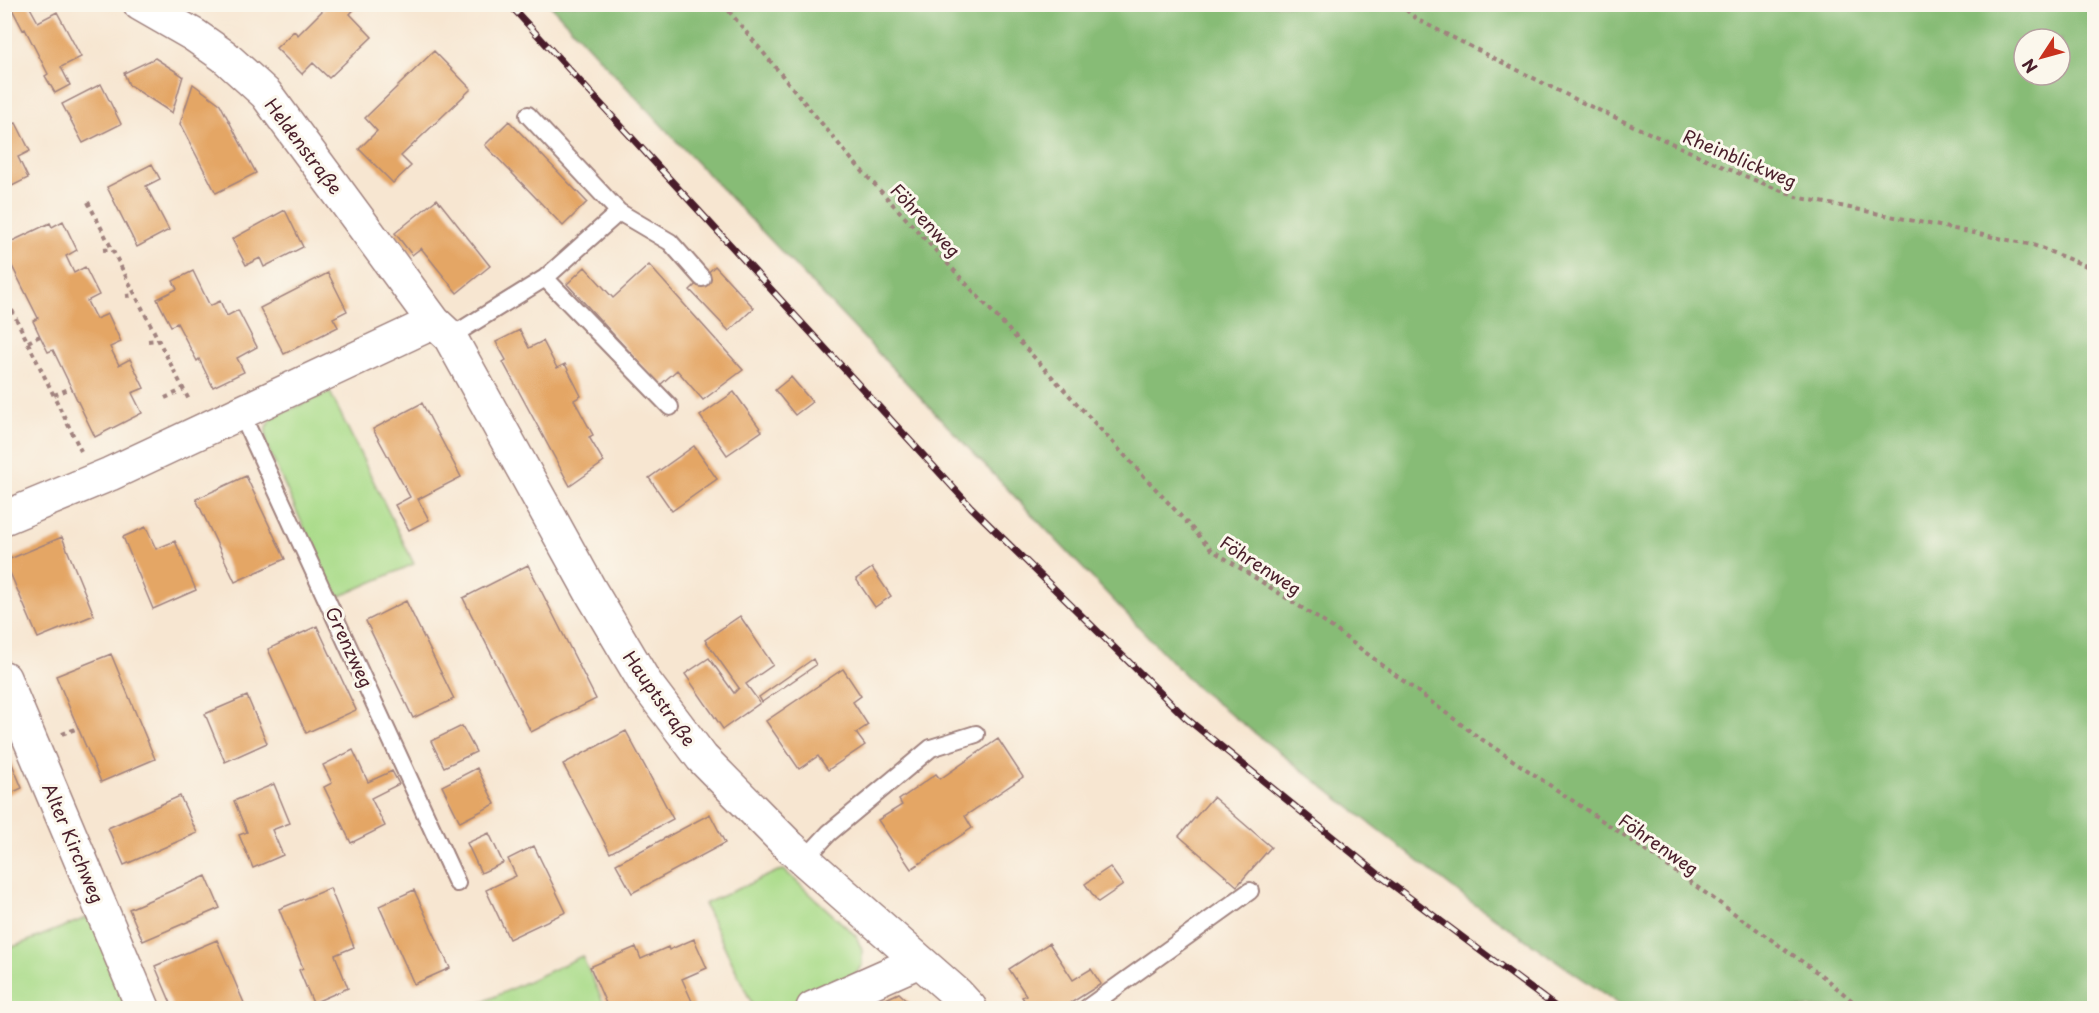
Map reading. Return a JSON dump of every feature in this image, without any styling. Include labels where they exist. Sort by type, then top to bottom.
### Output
[{"type":"street","name":"Heldenstraße","points":[[140,4],[194,35],[224,56],[266,94],[442,329]]},
{"type":"street","points":[[4,518],[102,477],[241,412],[442,329]]},
{"type":"street","name":"Hauptstraße","points":[[442,329],[644,681],[702,758],[804,860],[970,1008]]},
{"type":"street","name":"Alter Kirchweg","points":[[4,678],[143,1008]]},
{"type":"street","points":[[813,1008],[919,961]]},
{"type":"lane","points":[[528,115],[619,212],[670,242],[702,278]]},
{"type":"lane","points":[[442,329],[545,278],[619,212]]},
{"type":"lane","points":[[545,278],[670,406]]},
{"type":"lane","name":"Grenzweg","points":[[241,412],[457,883]]},
{"type":"lane","points":[[804,860],[829,833],[931,747],[976,734]]},
{"type":"lane","points":[[1087,1008],[1250,891]]},
{"type":"path","name":"Föhrenweg","points":[[723,4],[852,160],[1212,550],[1333,628],[1474,734],[1628,838],[1821,975],[1861,1008]]},
{"type":"path","name":"Rheinblickweg","points":[[1399,4],[1418,20],[1581,102],[1728,169],[1796,197],[2033,245],[2094,269]]},
{"type":"path","points":[[88,202],[194,411]]},
{"type":"path","points":[[103,250],[112,249]]},
{"type":"path","points":[[4,294],[84,458]]},
{"type":"path","points":[[126,296],[135,296]]},
{"type":"path","points":[[28,342],[40,336]]},
{"type":"path","points":[[148,341],[159,340]]},
{"type":"path","points":[[54,395],[71,388]]},
{"type":"path","points":[[165,398],[184,389]]},
{"type":"green space","points":[[550,5],[2094,5],[2094,1008],[1625,1008],[1464,897],[1196,687],[681,146]]},
{"type":"green space","points":[[330,392],[414,564],[336,598],[266,444],[266,427],[273,417]]},
{"type":"green space","points":[[784,870],[856,936],[862,950],[862,965],[854,976],[780,1008],[754,1008],[704,904]]},
{"type":"green space","points":[[91,916],[131,1002],[117,1008],[5,1008],[5,950]]},
{"type":"green space","points":[[582,956],[606,1008],[470,1008]]},
{"type":"building","points":[[21,4],[28,4],[38,22],[57,12],[81,57],[61,67],[70,85],[55,93],[45,76],[48,74],[25,29],[23,30],[12,9]]},
{"type":"building","points":[[329,4],[359,4],[350,14],[372,37],[329,78],[313,63],[302,74],[276,48],[294,31],[298,35]]},
{"type":"building","points":[[434,51],[471,89],[401,156],[411,166],[393,183],[359,149],[377,131],[365,118]]},
{"type":"building","points":[[155,58],[183,76],[172,113],[129,85],[124,73]]},
{"type":"building","points":[[101,84],[121,124],[83,143],[62,104]]},
{"type":"building","points":[[193,84],[220,104],[256,173],[216,193],[180,124]]},
{"type":"building","points":[[509,121],[587,202],[563,226],[485,145]]},
{"type":"building","points":[[16,123],[30,151],[18,157],[28,178],[4,190],[4,128]]},
{"type":"building","points":[[152,164],[160,179],[146,186],[169,230],[137,247],[107,187]]},
{"type":"building","points":[[437,199],[490,266],[457,293],[421,248],[412,255],[395,233]]},
{"type":"building","points":[[285,210],[303,247],[264,267],[260,258],[246,265],[232,239]]},
{"type":"building","points":[[63,221],[77,250],[66,256],[74,273],[85,267],[99,295],[87,301],[96,319],[108,314],[121,342],[110,347],[119,365],[130,359],[144,388],[132,393],[142,413],[95,437],[53,350],[48,352],[40,336],[33,321],[38,318],[4,250],[4,245],[50,223],[52,227]]},
{"type":"building","points":[[649,265],[743,370],[703,400],[677,370],[660,385],[567,284],[585,267],[613,298]]},
{"type":"building","points":[[715,266],[754,308],[729,331],[690,290]]},
{"type":"building","points":[[193,271],[210,306],[220,301],[227,316],[238,310],[257,347],[237,358],[244,372],[213,387],[177,323],[171,326],[157,299],[177,289],[173,281]]},
{"type":"building","points":[[328,273],[347,311],[333,318],[338,327],[284,354],[260,308]]},
{"type":"building","points":[[520,330],[529,348],[543,341],[557,368],[565,364],[581,396],[574,400],[593,435],[589,437],[604,462],[570,486],[503,362],[506,360],[496,342]]},
{"type":"building","points":[[791,377],[812,402],[795,415],[775,390]]},
{"type":"building","points":[[734,392],[762,431],[727,455],[700,416]]},
{"type":"building","points":[[422,403],[461,477],[418,499],[429,520],[409,530],[395,505],[410,497],[373,429]]},
{"type":"building","points":[[694,446],[717,479],[672,511],[649,478]]},
{"type":"building","points":[[246,476],[285,559],[235,582],[196,499]]},
{"type":"building","points":[[146,527],[156,549],[175,541],[196,590],[153,609],[123,537]]},
{"type":"building","points":[[62,537],[94,615],[38,638],[5,561]]},
{"type":"building","points":[[528,565],[596,699],[531,732],[463,598]]},
{"type":"building","points":[[872,568],[891,596],[875,607],[856,579]]},
{"type":"building","points":[[406,601],[454,699],[413,718],[366,621]]},
{"type":"building","points":[[740,616],[773,665],[746,684],[760,703],[723,729],[685,674],[709,658],[734,693],[739,688],[705,640]]},
{"type":"building","points":[[317,626],[356,710],[306,733],[268,649]]},
{"type":"building","points":[[111,654],[155,759],[101,782],[56,676]]},
{"type":"building","points":[[813,659],[816,665],[762,702],[759,697]]},
{"type":"building","points":[[843,669],[861,696],[853,702],[868,725],[856,733],[865,745],[828,770],[818,756],[799,769],[766,721]]},
{"type":"building","points":[[247,696],[267,743],[225,762],[205,714]]},
{"type":"building","points":[[462,726],[476,752],[444,767],[431,741]]},
{"type":"building","points":[[626,731],[673,819],[610,853],[563,764]]},
{"type":"building","points":[[998,739],[1023,777],[965,816],[972,828],[911,869],[878,820],[902,805],[899,800],[936,774],[940,779]]},
{"type":"building","points":[[5,747],[22,788],[5,796]]},
{"type":"building","points":[[353,750],[368,782],[392,771],[399,784],[371,798],[385,826],[351,843],[324,787],[332,783],[323,765]]},
{"type":"building","points":[[477,768],[495,804],[460,822],[442,786]]},
{"type":"building","points":[[274,784],[290,823],[272,830],[283,855],[253,868],[239,835],[247,832],[234,801]]},
{"type":"building","points":[[180,796],[197,833],[124,865],[108,828]]},
{"type":"building","points":[[1213,797],[1271,847],[1237,886],[1179,836]]},
{"type":"building","points":[[710,814],[725,843],[632,893],[616,864]]},
{"type":"building","points":[[489,833],[503,863],[481,873],[467,843]]},
{"type":"building","points":[[534,846],[566,912],[509,939],[486,890],[516,876],[508,859]]},
{"type":"building","points":[[1110,867],[1123,885],[1098,902],[1085,884]]},
{"type":"building","points":[[206,876],[220,908],[143,941],[129,909]]},
{"type":"building","points":[[330,888],[354,947],[335,955],[348,988],[313,1003],[299,970],[303,968],[279,909]]},
{"type":"building","points":[[414,890],[450,968],[414,984],[379,906]]},
{"type":"building","points":[[694,939],[707,968],[682,979],[695,1008],[608,1008],[590,967],[636,947],[641,959]]},
{"type":"building","points":[[217,940],[244,1003],[232,1008],[173,1008],[155,966]]},
{"type":"building","points":[[1049,943],[1073,980],[1091,969],[1101,984],[1063,1008],[1030,1008],[1022,997],[1026,995],[1009,969]]},
{"type":"building","points":[[899,993],[915,1008],[867,1008]]},
{"type":"railway","points":[[509,4],[971,507],[1186,718],[1378,874],[1557,1008]]}]
